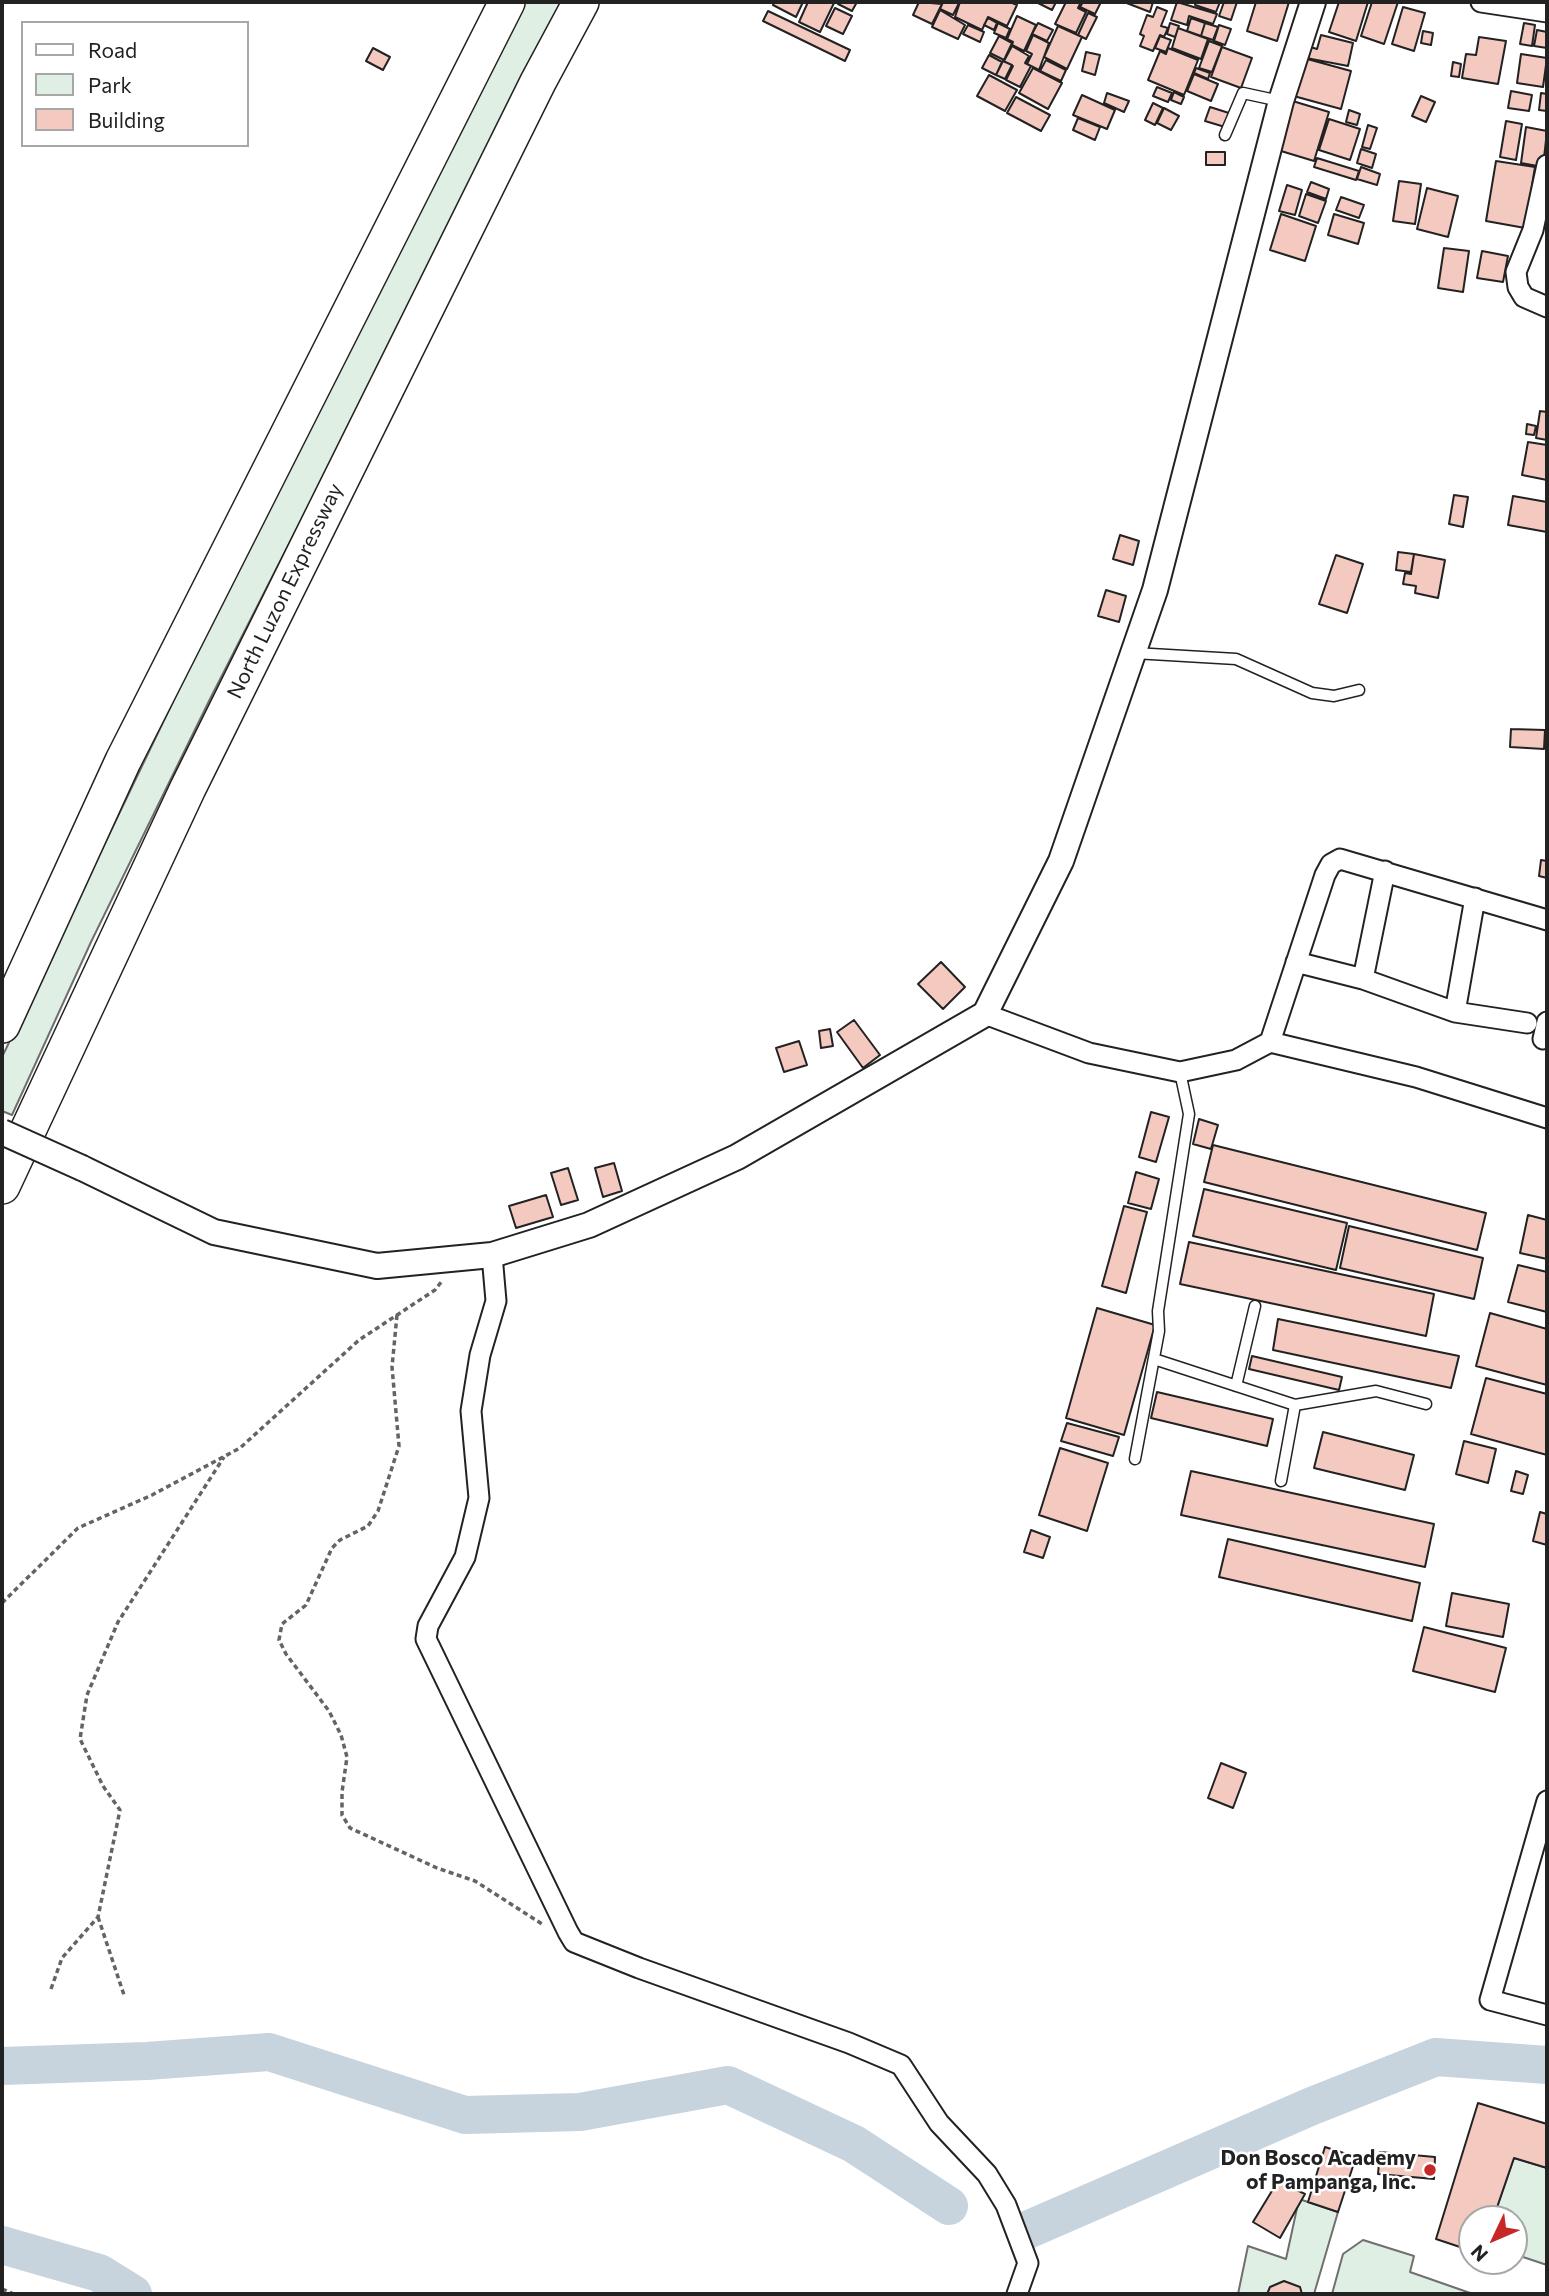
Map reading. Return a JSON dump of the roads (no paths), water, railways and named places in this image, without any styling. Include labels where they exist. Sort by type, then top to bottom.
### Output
[{"type":"highway","points":[[2,1026],[123,761],[507,2]]},
{"type":"highway","name":"North Luzon Expressway","points":[[2,1186],[188,788],[532,94],[581,2]]},
{"type":"street","points":[[2,1132],[214,1232],[377,1266],[492,1255],[589,1225],[737,1157],[985,1014],[1061,861],[1155,590],[1281,102],[1313,2]]},
{"type":"street","points":[[1481,2],[1547,12]]},
{"type":"street","points":[[1547,165],[1532,230],[1516,272],[1518,287],[1524,297],[1547,307]]},
{"type":"street","points":[[1270,1042],[1331,864],[1340,859],[1547,920]]},
{"type":"street","points":[[1363,979],[1385,871]]},
{"type":"street","points":[[1455,1012],[1475,898]]},
{"type":"street","points":[[1296,962],[1363,979],[1455,1012],[1527,1023]]},
{"type":"street","points":[[985,1014],[1088,1053],[1180,1072],[1236,1060],[1270,1042],[1416,1077],[1547,1118]]},
{"type":"street","points":[[492,1255],[496,1301],[480,1355],[471,1412],[479,1498],[465,1557],[428,1626],[426,1639],[575,1942],[639,1968],[849,2043],[901,2065],[939,2123],[987,2174],[1006,2205],[1028,2263],[1017,2294]]},
{"type":"street","points":[[1547,1801],[1490,2000],[1547,2015]]},
{"type":"lane","points":[[1224,135],[1243,93],[1281,102]]},
{"type":"lane","points":[[1133,653],[1236,659],[1312,693],[1334,696],[1359,690]]},
{"type":"lane","points":[[1135,1459],[1154,1359],[1189,1114],[1180,1072]]},
{"type":"lane","points":[[1236,1386],[1255,1306]]},
{"type":"lane","points":[[1154,1359],[1294,1405],[1376,1391],[1426,1404]]},
{"type":"lane","points":[[1281,1481],[1294,1405]]},
{"type":"waterway","points":[[2,2066],[147,2061],[269,2052],[465,2115],[580,2112],[728,2085],[854,2144],[949,2206]]},
{"type":"waterway","points":[[1025,2231],[1312,2106],[1436,2057],[1547,2065]]},
{"type":"waterway","points":[[2,2245],[99,2273],[133,2294]]},
{"type":"place","name":"Don Bosco Academy of Pampanga, Inc.","points":[[1430,2170]]}]
